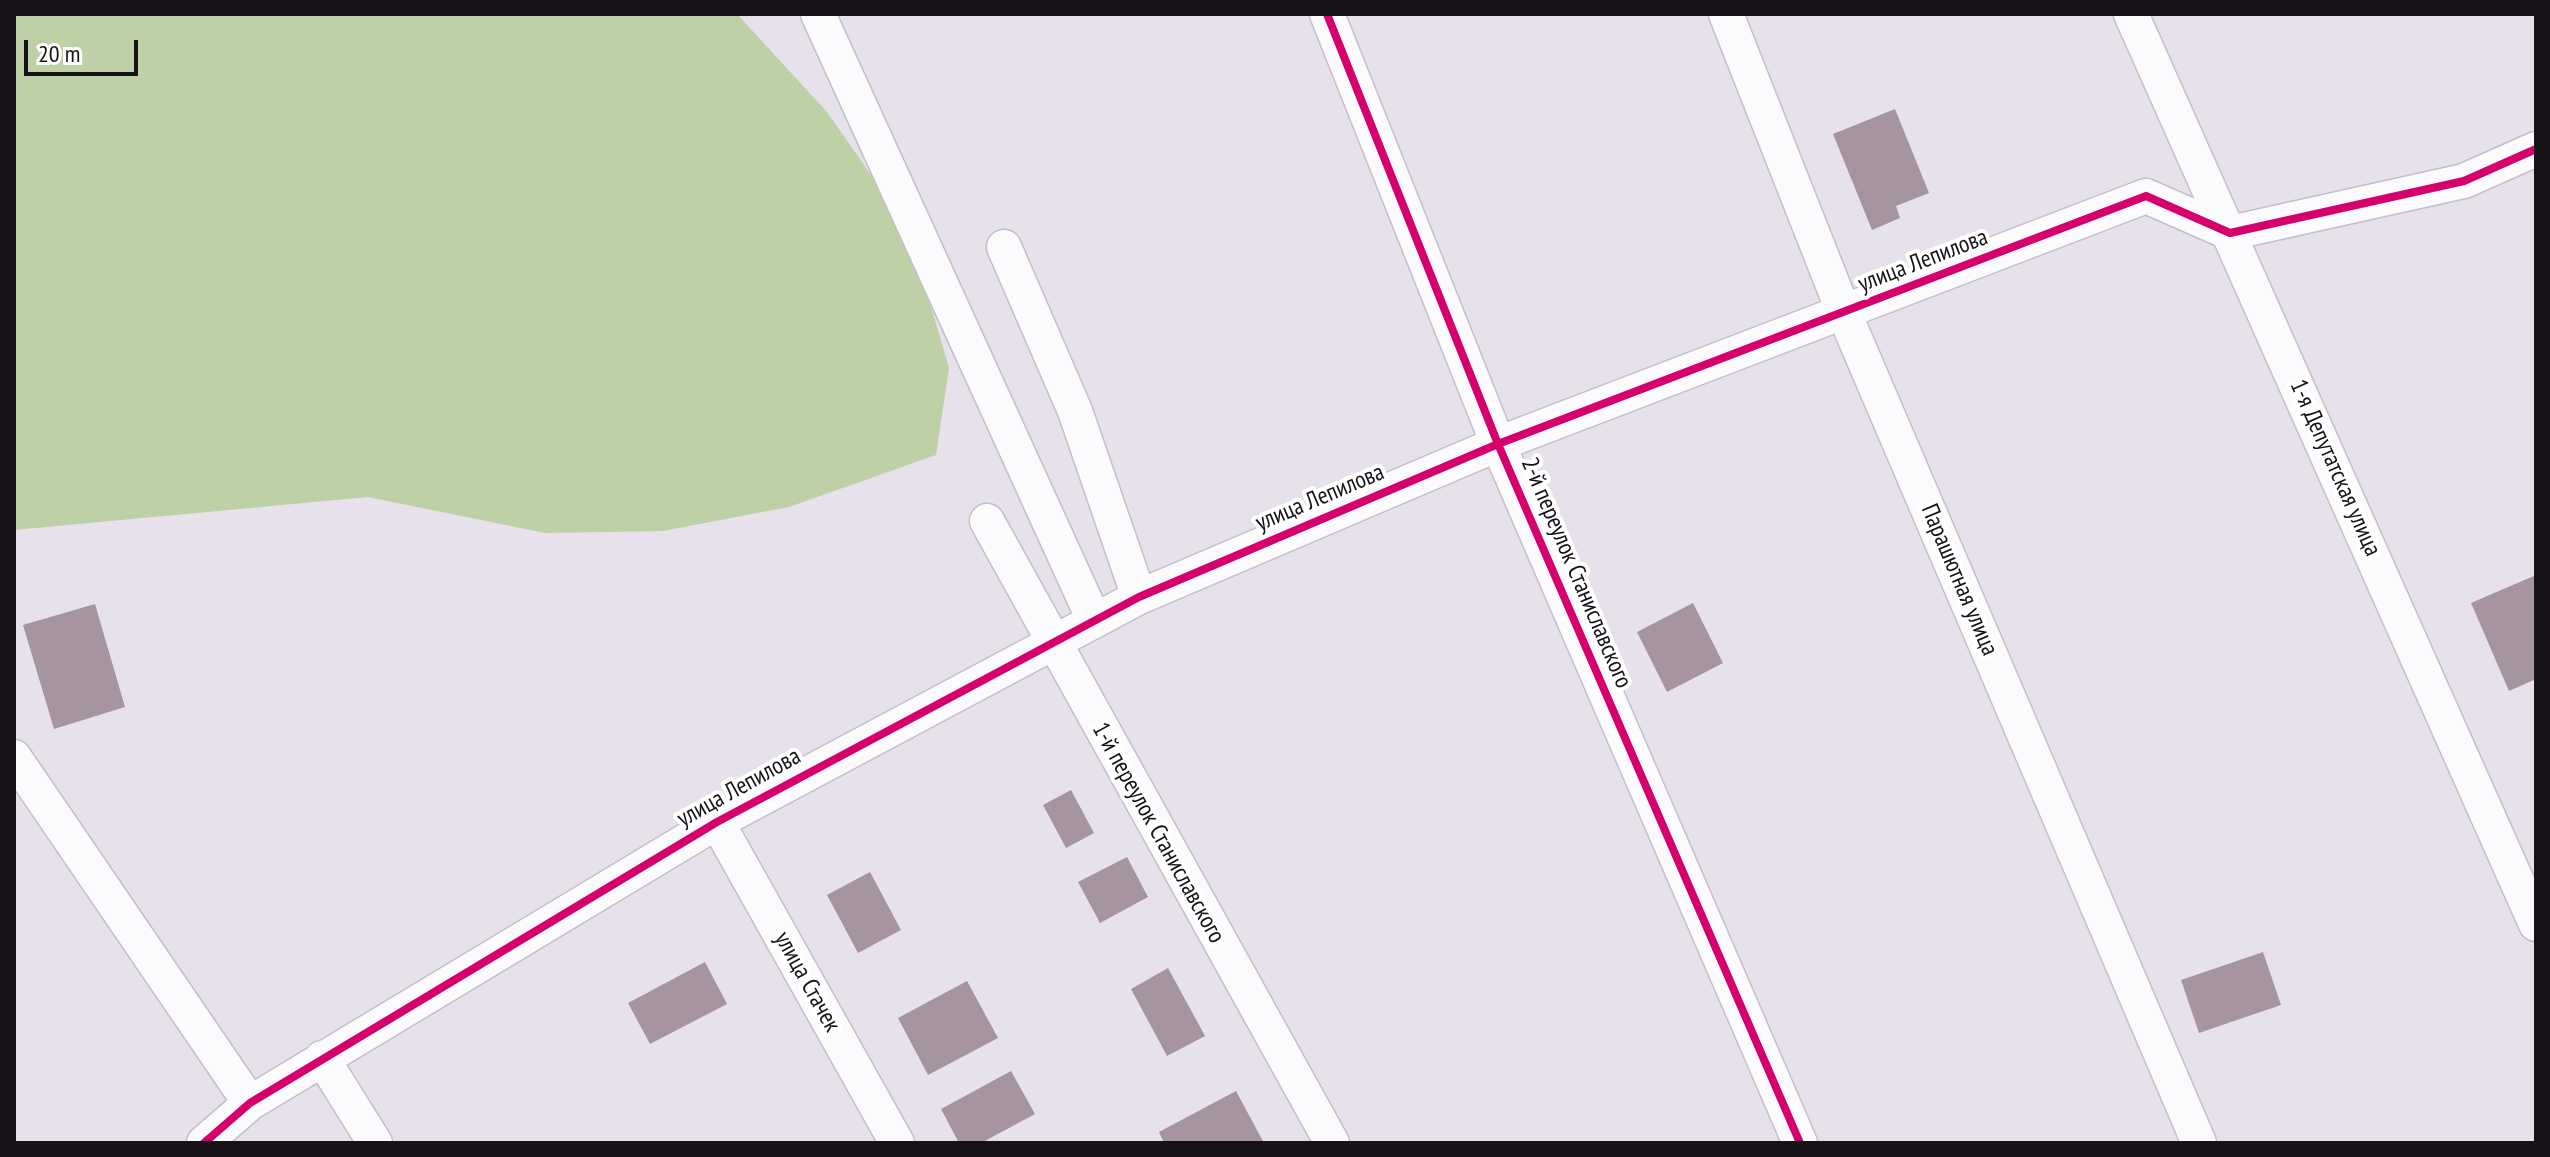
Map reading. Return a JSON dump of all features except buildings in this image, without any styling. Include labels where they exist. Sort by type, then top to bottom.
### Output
[{"type":"street","points":[[818,14],[1094,620]]},
{"type":"street","name":"2-й переулок Станиславского","points":[[1327,14],[1498,444],[1800,1143]]},
{"type":"street","name":"Парашютная улица","points":[[1726,14],[1844,313],[2199,1143]]},
{"type":"street","name":"1-я Депутатская улица","points":[[2131,14],[2536,924]]},
{"type":"street","points":[[2230,233],[2464,181],[2536,149]]},
{"type":"street","name":"улица Лепилова","points":[[204,1143],[250,1103],[717,822],[1139,597],[1498,444],[2146,196],[2230,233]]},
{"type":"street","points":[[1004,247],[1075,411],[1139,597]]},
{"type":"street","name":"1-й переулок Станиславского","points":[[987,521],[1332,1143]]},
{"type":"street","points":[[14,757],[250,1103]]},
{"type":"street","name":"улица Стачек","points":[[717,822],[897,1143]]},
{"type":"street","points":[[322,1058],[375,1143]]},
{"type":"green space","points":[[14,14],[737,14],[827,112],[908,228],[949,368],[936,455],[789,507],[663,531],[545,533],[368,497],[14,530]]},
{"type":"cycle path","points":[[1327,14],[1498,444],[1800,1143]]},
{"type":"cycle path","points":[[204,1143],[250,1103],[717,822],[1139,597],[1498,444],[2146,196],[2230,233],[2464,181],[2536,149]]}]
